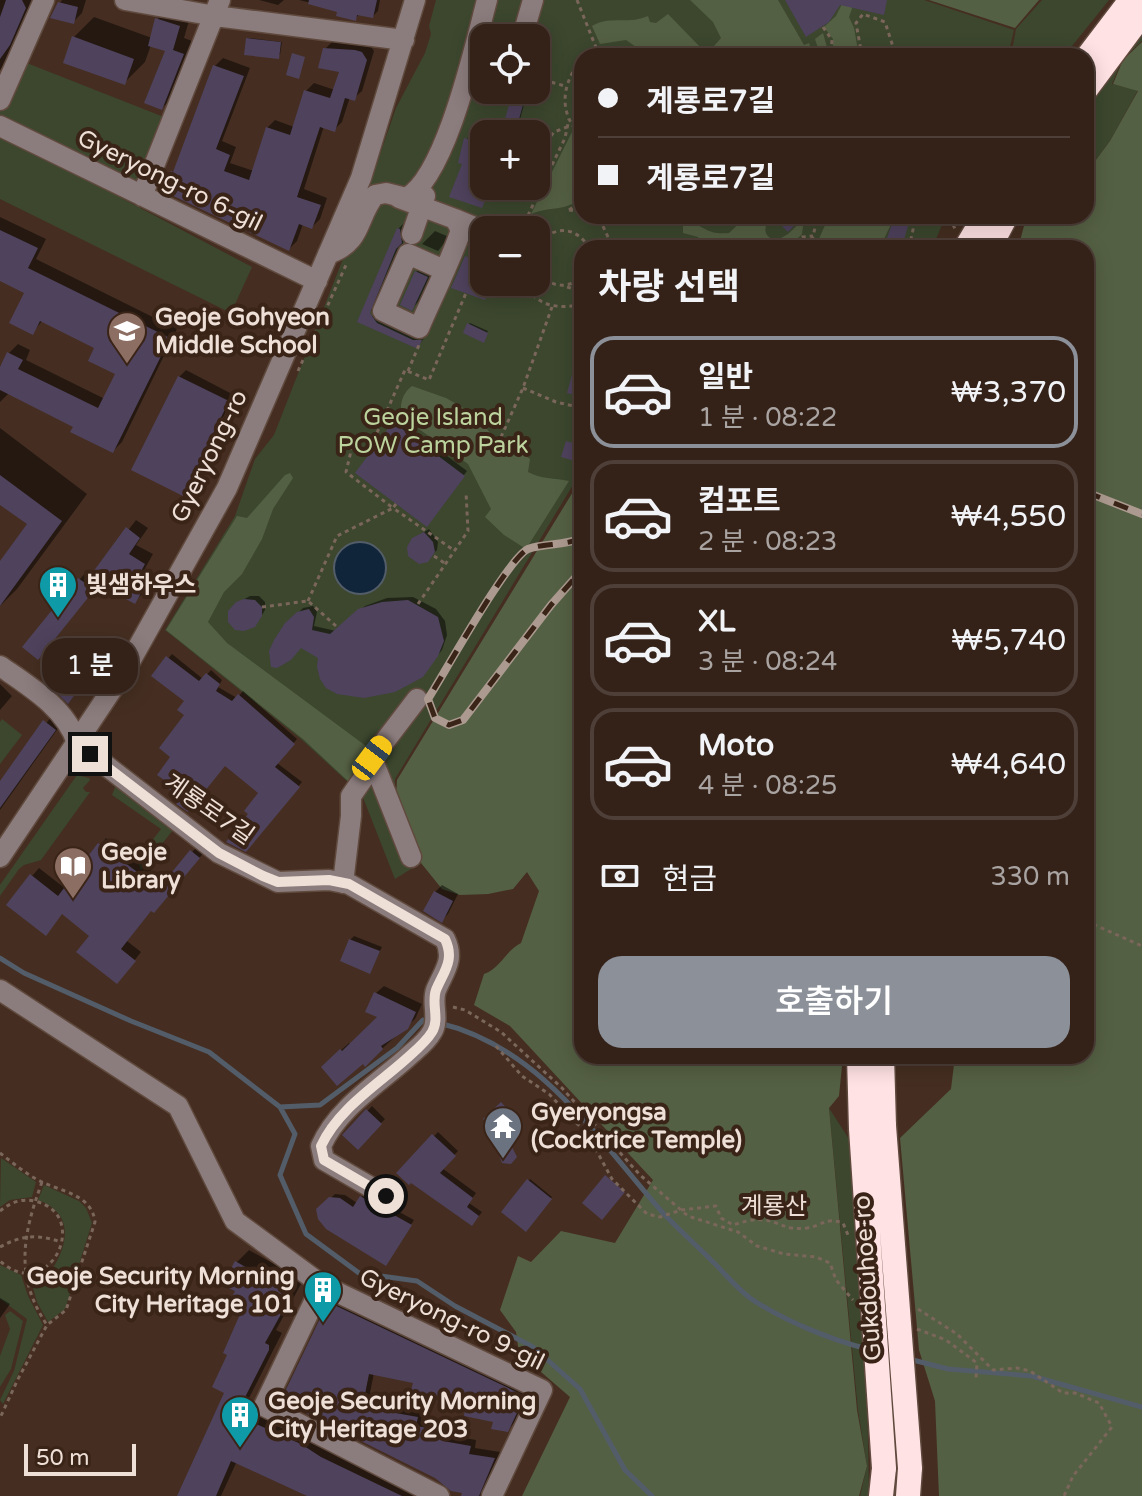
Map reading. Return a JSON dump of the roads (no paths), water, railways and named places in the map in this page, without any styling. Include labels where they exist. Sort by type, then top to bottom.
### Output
[{"type":"highway","points":[[1094,49],[1131,0]]},
{"type":"highway","points":[[1094,78],[1142,14]]},
{"type":"highway","name":"Gukdouhoe-ro","points":[[860,1064],[872,1128],[910,1468],[908,1496]]},
{"type":"highway","name":"Gukdouhoe-ro","points":[[881,1064],[872,1128],[884,1468],[881,1496]]},
{"type":"street","points":[[0,100],[44,0]]},
{"type":"street","points":[[125,0],[217,8],[404,40]]},
{"type":"street","name":"Gyeryong-ro","points":[[0,857],[127,667],[227,488],[358,185],[415,0]]},
{"type":"street","points":[[483,24],[487,0]]},
{"type":"street","points":[[526,24],[533,0]]},
{"type":"street","points":[[142,196],[217,8]]},
{"type":"street","points":[[328,254],[356,234],[375,195],[411,196],[422,185],[442,149],[470,80]]},
{"type":"street","name":"Gyeryong-ro 6-gil","points":[[0,126],[317,281]]},
{"type":"street","points":[[392,196],[411,215],[412,234],[435,208],[442,149]]},
{"type":"street","points":[[358,185],[435,208],[470,224]]},
{"type":"street","points":[[435,208],[461,230],[444,270]]},
{"type":"street","name":"계룡로7길","points":[[0,666],[37,692],[68,722],[77,743],[219,853],[278,882],[329,880],[355,887],[445,939],[449,966],[436,991],[435,1014],[420,1046],[345,1111],[321,1146],[324,1160],[386,1196]]},
{"type":"street","points":[[343,883],[351,796],[367,773],[372,758],[417,699]]},
{"type":"street","points":[[372,758],[411,857]]},
{"type":"street","name":"Gyeryong-ro 9-gil","points":[[0,990],[178,1106],[235,1221],[322,1285],[542,1390],[492,1496]]},
{"type":"street","name":"Gyeryong-ro 9-gil","points":[[322,1285],[264,1406],[439,1496]]},
{"type":"water","points":[[360,542],[378,550],[386,568],[378,586],[360,594],[342,586],[334,568],[342,550]]},
{"type":"waterway","points":[[0,958],[24,973],[209,1052],[280,1107],[320,1105],[397,1048],[423,1020],[429,1021]]},
{"type":"waterway","points":[[439,1023],[475,1035],[538,1074],[590,1127],[663,1213],[750,1298],[810,1330],[868,1349]]},
{"type":"waterway","points":[[280,1107],[295,1134],[280,1175],[306,1234],[359,1273],[417,1281],[455,1306],[533,1347],[580,1389],[625,1470],[652,1496]]},
{"type":"waterway","points":[[909,1359],[948,1369],[1032,1376],[1142,1407]]},
{"type":"railway","points":[[1094,495],[1142,514]]},
{"type":"railway","points":[[574,540],[528,549],[506,573],[428,699],[435,718],[449,725],[463,720],[574,579]]},
{"type":"place","name":"Geoje Gohyeon Middle School","points":[[127,365]]},
{"type":"place","name":"빛샘하우스","points":[[58,619]]},
{"type":"place","name":"Geoje Library","points":[[73,900]]},
{"type":"place","name":"Gyeryongsa (Cocktrice Temple)","points":[[503,1160]]},
{"type":"place","name":"Geoje Security Morning City Heritage 101","points":[[323,1324]]},
{"type":"place","name":"Geoje Security Morning City Heritage 203","points":[[240,1449]]},
{"type":"park label","name":"Geoje Island POW Camp Park","points":[[433,431]]}]
